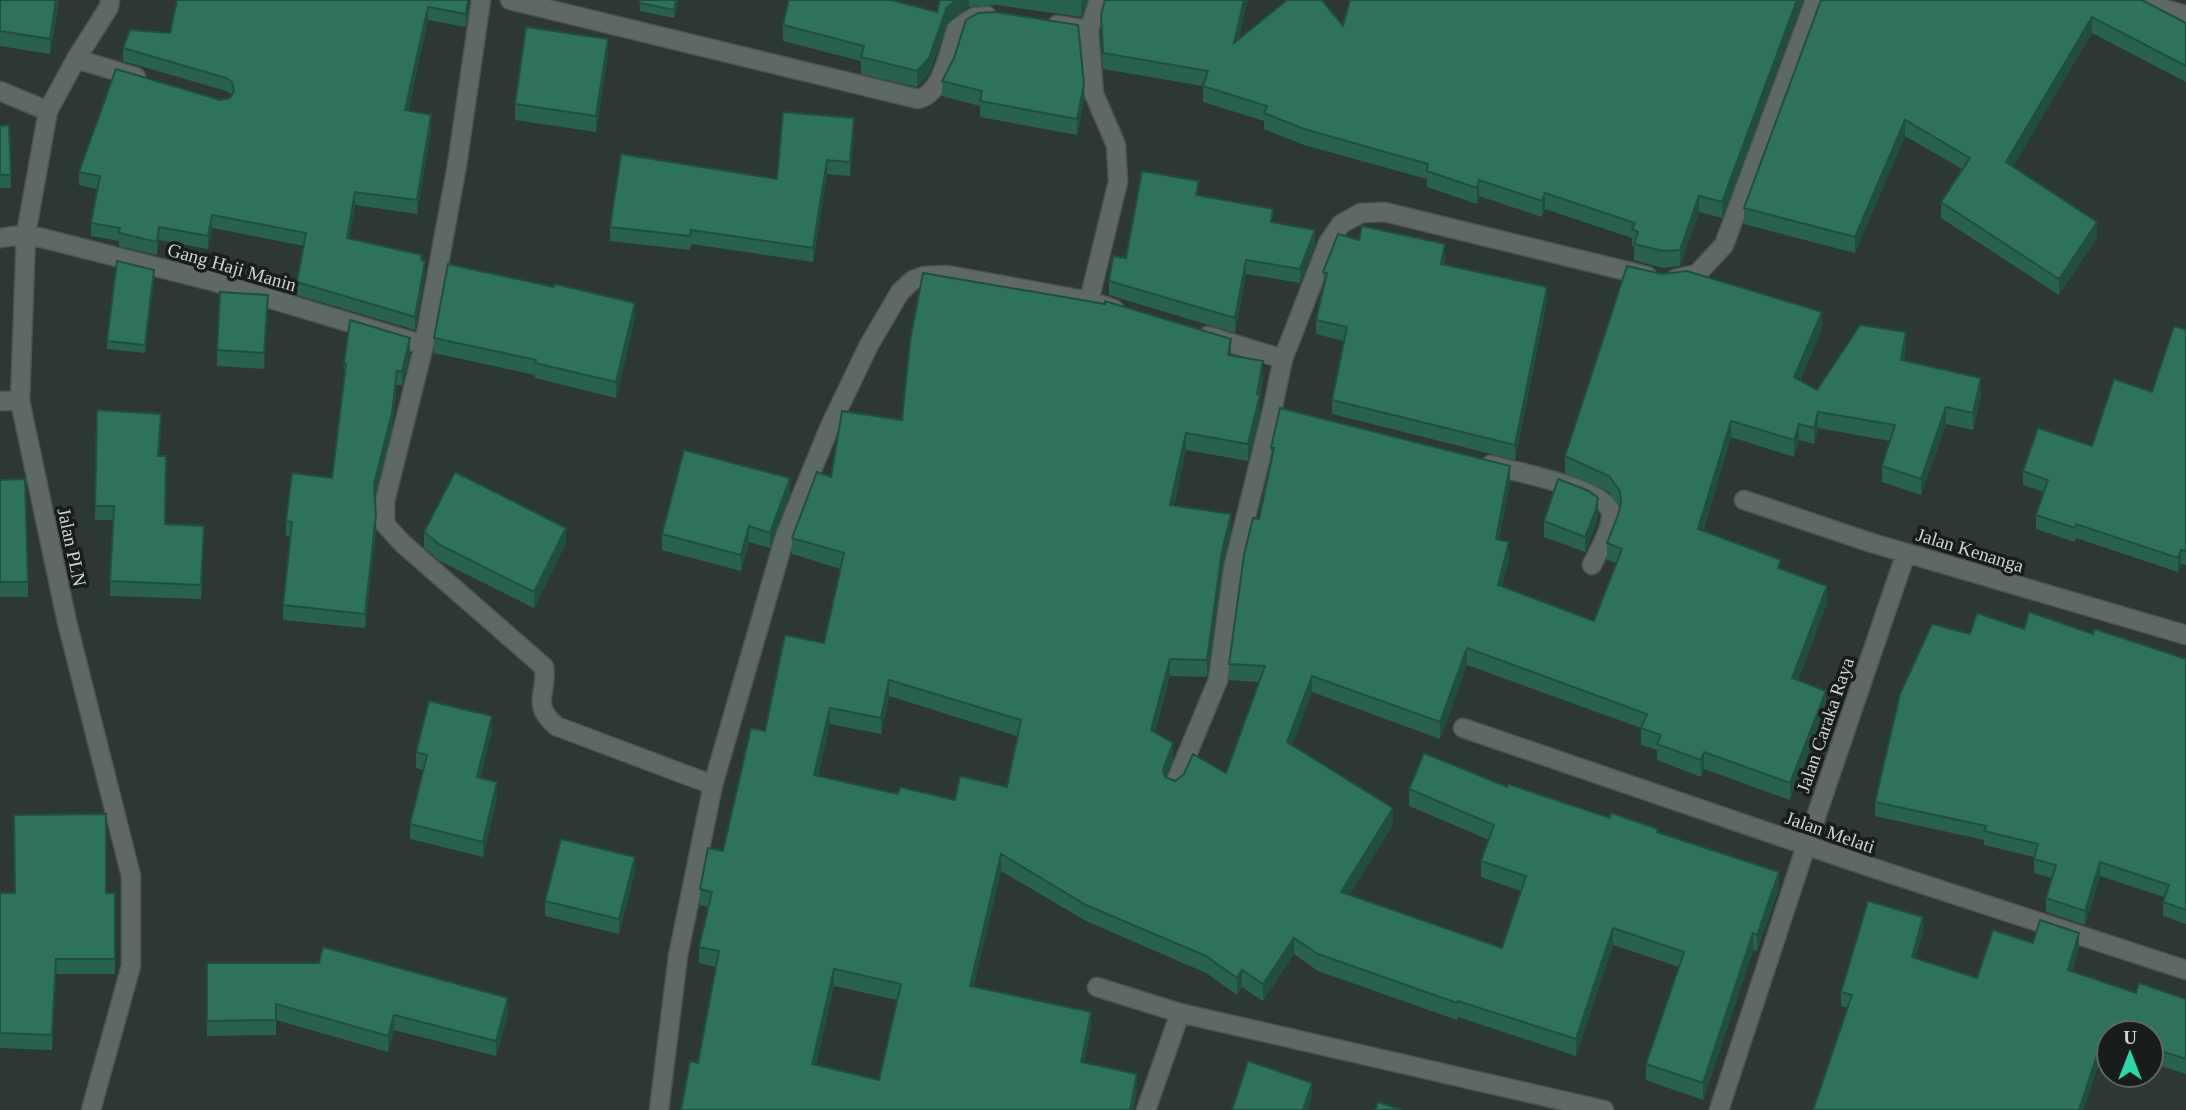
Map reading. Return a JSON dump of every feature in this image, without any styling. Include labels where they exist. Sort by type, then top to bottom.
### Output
[{"type":"street","name":"Jalan PLN","points":[[91,1110],[131,966],[131,876],[67,622],[20,401],[26,234],[48,111],[76,59],[109,7],[110,0]]},
{"type":"street","points":[[481,0],[457,165],[424,345],[385,501],[385,524],[402,543],[544,667],[546,682],[540,703],[545,716],[556,726],[713,785]]},
{"type":"street","points":[[510,0],[918,99],[927,97],[939,83],[957,28],[975,17],[1009,18]]},
{"type":"street","points":[[1088,301],[1118,182],[1116,145],[1094,94],[1089,30],[1099,0]]},
{"type":"street","points":[[1174,786],[1217,680],[1233,569],[1279,413],[1283,359],[1328,243],[1341,224],[1362,213],[1385,212],[1662,279],[1697,274],[1724,245],[1815,0]]},
{"type":"street","points":[[2130,0],[2186,15]]},
{"type":"street","points":[[1036,22],[1089,30]]},
{"type":"street","points":[[76,59],[156,82]]},
{"type":"street","points":[[0,91],[48,111]]},
{"type":"street","points":[[0,238],[26,234]]},
{"type":"street","name":"Gang Haji Manin","points":[[26,234],[208,280],[424,345]]},
{"type":"street","points":[[659,1110],[678,956],[713,785],[785,536],[830,426],[869,345],[900,292],[913,280],[924,276],[947,275],[1088,301],[1127,313]]},
{"type":"street","points":[[1192,332],[1283,359]]},
{"type":"street","points":[[0,401],[20,401]]},
{"type":"street","points":[[1476,461],[1557,482],[1602,499],[1611,513],[1610,523],[1592,565]]},
{"type":"street","name":"Jalan Kenanga","points":[[1744,500],[1906,553],[2186,635]]},
{"type":"street","name":"Jalan Caraka Raya","points":[[1720,1110],[1906,553]]},
{"type":"street","name":"Jalan Melati","points":[[1463,728],[1806,846],[2186,970]]},
{"type":"street","points":[[1097,987],[1180,1013],[1604,1110]]},
{"type":"street","points":[[1146,1110],[1180,1013]]},
{"type":"building","points":[[0,0],[56,0],[50,39],[0,31]]},
{"type":"building","points":[[177,0],[468,0],[466,14],[428,7],[405,110],[431,115],[417,200],[355,192],[347,238],[422,255],[421,260],[425,261],[415,317],[297,282],[306,233],[212,215],[208,236],[159,227],[157,242],[119,233],[120,228],[91,223],[100,176],[79,172],[116,69],[220,100],[230,98],[234,91],[232,82],[226,78],[123,48],[130,30],[170,33]]},
{"type":"building","points":[[640,0],[676,0],[674,10],[640,3]]},
{"type":"building","points":[[789,0],[891,0],[937,12],[940,0],[957,0],[947,7],[929,58],[917,71],[861,57],[864,46],[783,25]]},
{"type":"building","points":[[1105,0],[1244,0],[1234,43],[1287,0],[1322,0],[1343,26],[1350,0],[1797,0],[1722,202],[1699,196],[1680,250],[1663,251],[1634,244],[1638,232],[1632,229],[1635,223],[1545,193],[1542,201],[1479,180],[1477,188],[1427,171],[1428,164],[1304,129],[1264,113],[1267,106],[1203,86],[1208,71],[1103,53],[1101,15]]},
{"type":"building","points":[[1821,0],[2142,0],[2186,23],[2186,66],[2092,17],[2006,162],[2097,222],[2059,279],[1941,202],[1970,158],[1905,120],[1855,237],[1744,208]]},
{"type":"building","points":[[995,12],[1078,25],[1084,84],[1077,119],[980,101],[982,91],[942,81],[954,58],[966,20],[978,13]]},
{"type":"building","points":[[526,27],[608,39],[596,116],[515,104]]},
{"type":"building","points":[[783,112],[854,118],[850,162],[827,160],[813,248],[691,230],[690,236],[610,227],[621,154],[777,179]]},
{"type":"building","points":[[9,125],[11,175],[0,175],[0,126]]},
{"type":"building","points":[[1142,171],[1199,181],[1196,195],[1273,209],[1271,222],[1315,230],[1300,269],[1246,260],[1235,318],[1109,281],[1113,256],[1126,258]]},
{"type":"building","points":[[1362,226],[1445,244],[1441,264],[1547,287],[1515,445],[1332,400],[1347,327],[1316,320],[1327,273],[1323,272],[1338,234],[1359,240]]},
{"type":"building","points":[[117,261],[154,270],[145,345],[107,341]]},
{"type":"building","points":[[448,264],[554,287],[555,284],[635,303],[616,382],[535,363],[536,360],[434,338]]},
{"type":"building","points":[[1627,266],[1662,274],[1687,271],[1822,312],[1794,377],[1817,390],[1860,325],[1906,332],[1901,360],[1981,378],[1973,413],[1946,407],[1921,479],[1882,466],[1895,425],[1818,412],[1814,428],[1799,424],[1794,440],[1731,421],[1698,529],[1781,560],[1778,568],[1827,586],[1792,678],[1826,691],[1790,783],[1704,752],[1701,760],[1657,744],[1661,735],[1641,728],[1647,714],[1467,648],[1440,722],[1312,676],[1287,742],[1393,808],[1341,892],[1502,948],[1526,876],[1481,861],[1494,825],[1409,789],[1424,753],[1507,787],[1508,784],[1610,818],[1611,813],[1658,829],[1657,832],[1779,872],[1757,935],[1753,933],[1703,1083],[1646,1064],[1684,952],[1613,928],[1576,1039],[1458,1001],[1457,1003],[1318,954],[1294,938],[1263,984],[1242,970],[1237,978],[1206,956],[1086,905],[1001,854],[970,986],[1091,1012],[1081,1062],[1137,1074],[1130,1110],[681,1110],[690,1061],[698,1063],[719,951],[699,947],[712,892],[700,889],[708,848],[723,851],[751,728],[765,731],[785,635],[824,643],[844,553],[792,538],[817,472],[831,477],[842,411],[902,420],[910,341],[923,273],[1105,304],[1105,301],[1231,339],[1228,355],[1263,361],[1257,394],[1260,395],[1248,444],[1186,433],[1170,505],[1231,514],[1222,551],[1207,660],[1170,659],[1151,730],[1173,743],[1163,770],[1165,777],[1175,781],[1184,774],[1193,754],[1226,773],[1265,666],[1229,664],[1244,555],[1253,518],[1259,519],[1280,408],[1510,466],[1496,539],[1509,542],[1498,585],[1594,621],[1622,549],[1607,543],[1621,503],[1620,491],[1609,476],[1565,456]],"holes":[[[889,680],[1021,720],[1007,787],[960,776],[955,800],[900,787],[898,794],[814,775],[830,708],[881,718]],[[834,969],[901,984],[879,1080],[812,1064]]]},
{"type":"building","points":[[220,292],[268,295],[264,353],[217,350]]},
{"type":"building","points":[[350,320],[410,338],[402,371],[397,371],[392,413],[374,484],[376,515],[365,614],[283,605],[292,522],[286,521],[292,473],[332,478]]},
{"type":"building","points":[[2174,326],[2186,330],[2186,551],[2181,550],[2178,558],[2076,524],[2075,528],[2036,515],[2048,480],[2023,471],[2038,428],[2092,446],[2114,379],[2152,392]]},
{"type":"building","points":[[97,410],[161,414],[158,456],[166,456],[165,524],[204,526],[201,585],[110,581],[114,506],[95,506]]},
{"type":"building","points":[[684,450],[790,478],[770,533],[749,526],[741,555],[662,534]]},
{"type":"building","points":[[455,472],[566,528],[534,592],[440,545],[424,532]]},
{"type":"building","points":[[25,479],[28,582],[0,582],[0,480]]},
{"type":"building","points":[[1558,479],[1589,491],[1598,498],[1585,537],[1544,521]]},
{"type":"building","points":[[2029,612],[2093,634],[2095,629],[2186,659],[2186,910],[2163,902],[2169,885],[2100,862],[2085,911],[2046,898],[2056,865],[2034,859],[2038,844],[1984,831],[1986,826],[1875,802],[1900,694],[1932,624],[1970,634],[1977,613],[2024,629]]},
{"type":"building","points":[[429,701],[492,716],[477,777],[497,782],[483,842],[410,824],[427,755],[416,752]]},
{"type":"building","points":[[106,814],[106,893],[115,893],[115,959],[56,959],[52,1035],[0,1033],[0,893],[15,893],[14,815]]},
{"type":"building","points":[[561,839],[635,857],[619,919],[545,901]]},
{"type":"building","points":[[1868,901],[1923,917],[1912,957],[1977,978],[1993,930],[2033,943],[2040,920],[2079,933],[2068,970],[2136,993],[2139,983],[2186,999],[2186,1059],[2165,1052],[2165,1019],[2095,1019],[2095,1061],[2079,1110],[1813,1110],[1852,995],[1841,992]]},
{"type":"building","points":[[323,947],[508,998],[496,1041],[394,1015],[388,1036],[276,1004],[276,1020],[207,1021],[207,963],[319,963]]},
{"type":"building","points":[[1248,1061],[1312,1083],[1303,1110],[1232,1110]]},
{"type":"building","points":[[1378,1102],[1402,1110],[1375,1110]]}]
